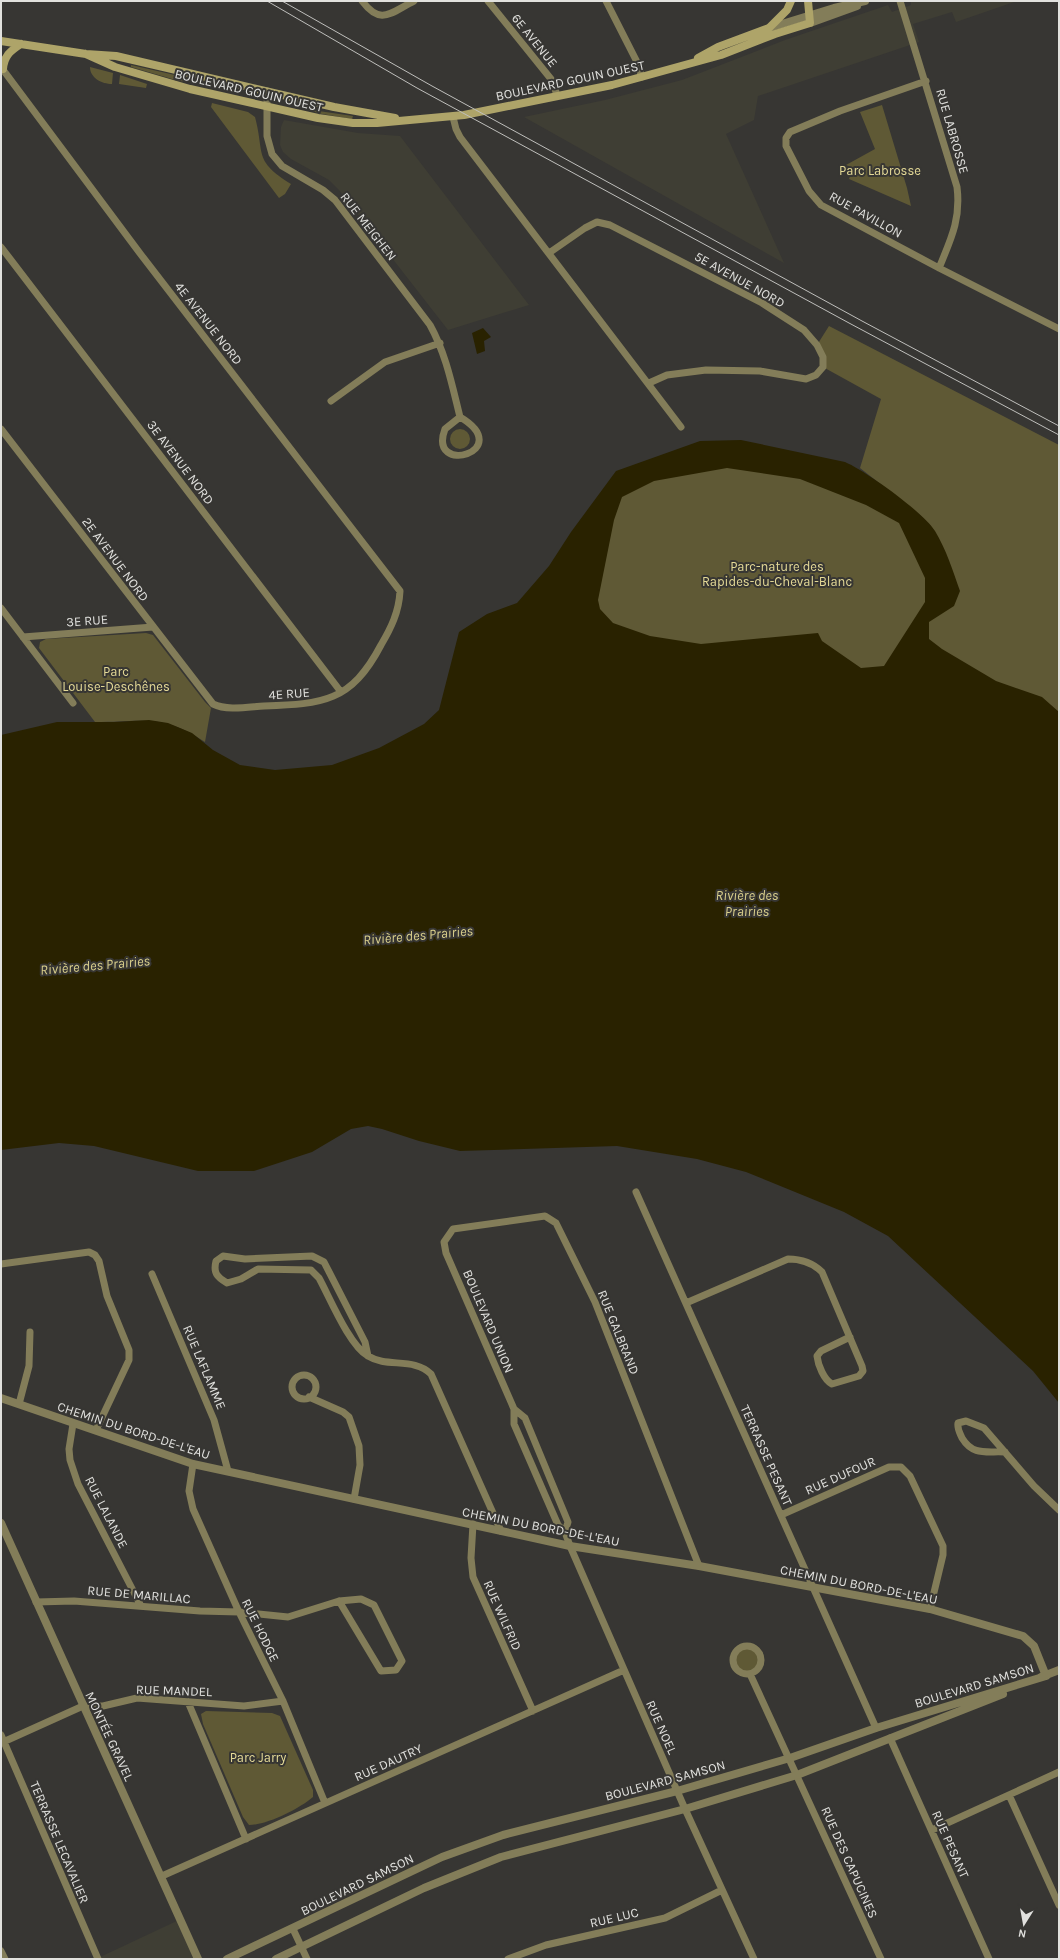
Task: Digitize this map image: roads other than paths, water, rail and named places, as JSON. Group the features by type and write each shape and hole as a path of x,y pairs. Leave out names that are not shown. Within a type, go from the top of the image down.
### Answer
{"main road":[{"path":"769,28 787,10 791,1"},
{"path":"808,1 810,19"},
{"name":"BOULEVARD GOUIN OUEST","path":"86,54 115,67 158,80 318,118 353,123 412,121 454,117 642,77 721,55 810,19"},
{"name":"BOULEVARD GOUIN OUEST","path":"685,65 718,48 769,28"},
{"name":"BOULEVARD GOUIN OUEST","path":"1,41 86,54 116,56 347,110 412,121"},
{"path":"2,68 4,59 8,53 21,44"}],"street":[{"path":"362,1 370,12 376,15 384,16 414,1"},
{"name":"6E AVENUE","path":"488,1 553,83 557,96"},
{"path":"606,1 636,60 642,77"},
{"name":"BOULEVARD GOUIN OUEST","path":"810,19 865,1"},
{"name":"BOULEVARD GOUIN OUEST","path":"769,28 842,13 869,1"},
{"name":"RUE LABROSSE","path":"900,1 926,81 957,187 959,202 955,228 939,268"},
{"name":"4E AVENUE NORD","path":"2,68 142,256 400,592"},
{"name":"RUE PAVILLON","path":"926,81 840,111 790,132 786,138 786,146 809,191 821,205 939,268 1059,329"},
{"name":"RUE MEIGHEN","path":"267,91 266,106 268,144 275,159 287,170 323,190 335,200 430,325 440,343 460,417"},
{"path":"454,117 456,129 460,136 681,427"},
{"name":"5E AVENUE NORD","path":"550,253 585,228 597,222 610,225 762,302 804,330 817,345 823,357 822,367 816,375 806,379 760,371 706,370 667,375 649,383"},
{"name":"3E AVENUE NORD","path":"1,247 341,692"},
{"path":"331,402 385,362 440,343"},
{"path":"460,417 475,428 478,439 474,449 470,453 459,456 448,452 442,441 445,429 460,417"},
{"name":"2E AVENUE NORD","path":"1,428 213,704"},
{"name":"4E RUE","path":"213,704 225,708 310,704 325,700 353,685 370,666 399,608 400,592"},
{"path":"1,608 73,703"},
{"name":"3E RUE","path":"23,637 153,627"},
{"name":"TERRASSE PESANT","path":"636,1192 876,1728"},
{"name":"RUE GALBRAND","path":"444,1242 453,1229 545,1216 556,1223 595,1302 699,1566"},
{"name":"BOULEVARD UNION","path":"444,1242 446,1253 514,1409 514,1424 558,1525 565,1532 570,1546"},
{"path":"1,1264 89,1252 95,1255 99,1262 107,1296 129,1350 129,1360 96,1430"},
{"path":"368,1356 365,1342 324,1262 317,1258 245,1259 223,1256 216,1261 214,1268 217,1276 227,1283 241,1280 258,1270 311,1270 319,1278 356,1347 368,1356 381,1361 417,1365 425,1368 431,1374 501,1531"},
{"path":"311,1270 317,1258"},
{"path":"686,1303 788,1259 801,1259 816,1266 822,1272 850,1337 863,1371 859,1376 832,1384 827,1382 817,1356 821,1351 850,1337"},
{"name":"RUE LAFLAMME","path":"152,1274 214,1420 228,1471"},
{"path":"19,1404 29,1366 30,1332"},
{"path":"310,1397 343,1412 349,1417 359,1446 360,1465 354,1499"},
{"name":"CHEMIN DU BORD-DE-L'EAU","path":"1,1398 193,1464 570,1546 699,1566 930,1609 1023,1636 1034,1646 1046,1676"},
{"name":"BOULEVARD UNION","path":"514,1409 525,1418 528,1425 568,1522 565,1532"},
{"path":"1005,1452 975,1451 968,1448 958,1430 958,1423 966,1421 984,1428 1005,1452 1034,1486 1059,1510"},
{"name":"RUE LALANDE","path":"73,1424 69,1449 70,1460 78,1484 141,1606"},
{"name":"RUE HODGE","path":"193,1464 189,1491 193,1509 239,1612 283,1701 326,1803"},
{"name":"RUE DUFOUR","path":"781,1515 889,1466 901,1467 910,1476 943,1546 943,1555 930,1609"},
{"name":"MONTÉE GRAVEL","path":"1,1523 83,1706 162,1876 198,1959"},
{"name":"RUE WILFRID","path":"473,1524 471,1558 473,1577 533,1711"},
{"name":"RUE NOEL","path":"570,1546 685,1809 754,1959"},
{"name":"RUE DE MARILLAC","path":"36,1602 74,1601 239,1612 288,1617 339,1601 361,1599 374,1605 402,1661 396,1670 381,1671 339,1601"},
{"path":"747,1646 756,1649 761,1657 760,1666 755,1672 750,1674 739,1672 734,1665 734,1656 742,1647 747,1646"},
{"name":"RUE DAUTRY","path":"162,1876 624,1670"},
{"path":"1046,1676 1059,1670"},
{"name":"RUE DES CAPUCINES","path":"750,1674 798,1775 881,1959"},
{"name":"BOULEVARD SAMSON","path":"227,1959 442,1857 503,1835 677,1791 790,1758 876,1728 1046,1676"},
{"name":"BOULEVARD SAMSON","path":"276,1959 302,1948 424,1888 501,1857 685,1809 798,1775 1046,1676"},
{"name":"RUE MANDEL","path":"2,1740 83,1706 103,1706 137,1698 244,1706 283,1701"},
{"path":"188,1702 246,1838"},
{"name":"RUE PESANT","path":"890,1738 989,1959"},
{"name":"TERRASSE LECAVALIER","path":"2,1740 98,1959"},
{"path":"932,1830 972,1810 1059,1772"},
{"path":"1009,1795 1059,1905"},
{"name":"RUE LUC","path":"508,1959 546,1945 665,1918 722,1890"},
{"path":"293,1929 307,1959"},
{"path":"1,1951 5,1959"}],"water":[{"path":"483,328 491,337 484,341 485,351 477,354 472,333"},
{"name":"Rivière des Prairies","path":"741,440 845,462 880,483 907,503 929,523 935,531 946,553 960,591 954,606 929,622 929,639 942,649 996,681 1042,697 1059,712 1059,1403 1033,1371 888,1236 844,1212 746,1172 697,1159 617,1146 460,1151 368,1126 351,1129 312,1152 254,1171 198,1171 94,1146 59,1143 1,1150 1,735 57,722 114,722 149,720 168,723 192,733 213,750 240,765 275,770 332,765 379,748 424,724 439,710 459,632 487,614 517,603 549,566 571,532 616,471 700,441","holes":["727,468 800,479 866,505 899,523 925,578 925,602 884,666 861,668 822,641 818,633 701,644 650,636 613,623 600,609 598,600 614,520 622,497 654,481"]}],"tram line":[{"path":"267,1 417,88 849,323 1059,435"},
{"path":"282,1 432,86 862,321 1059,426"}],"park label":[{"name":"Parc Labrosse","path":"880,170"},
{"name":"Parc-nature des Rapides-du-Cheval-Blanc","path":"777,574"},
{"name":"Parc Louise-Deschênes","path":"116,678"},
{"name":"Parc Jarry","path":"258,1757"}]}
